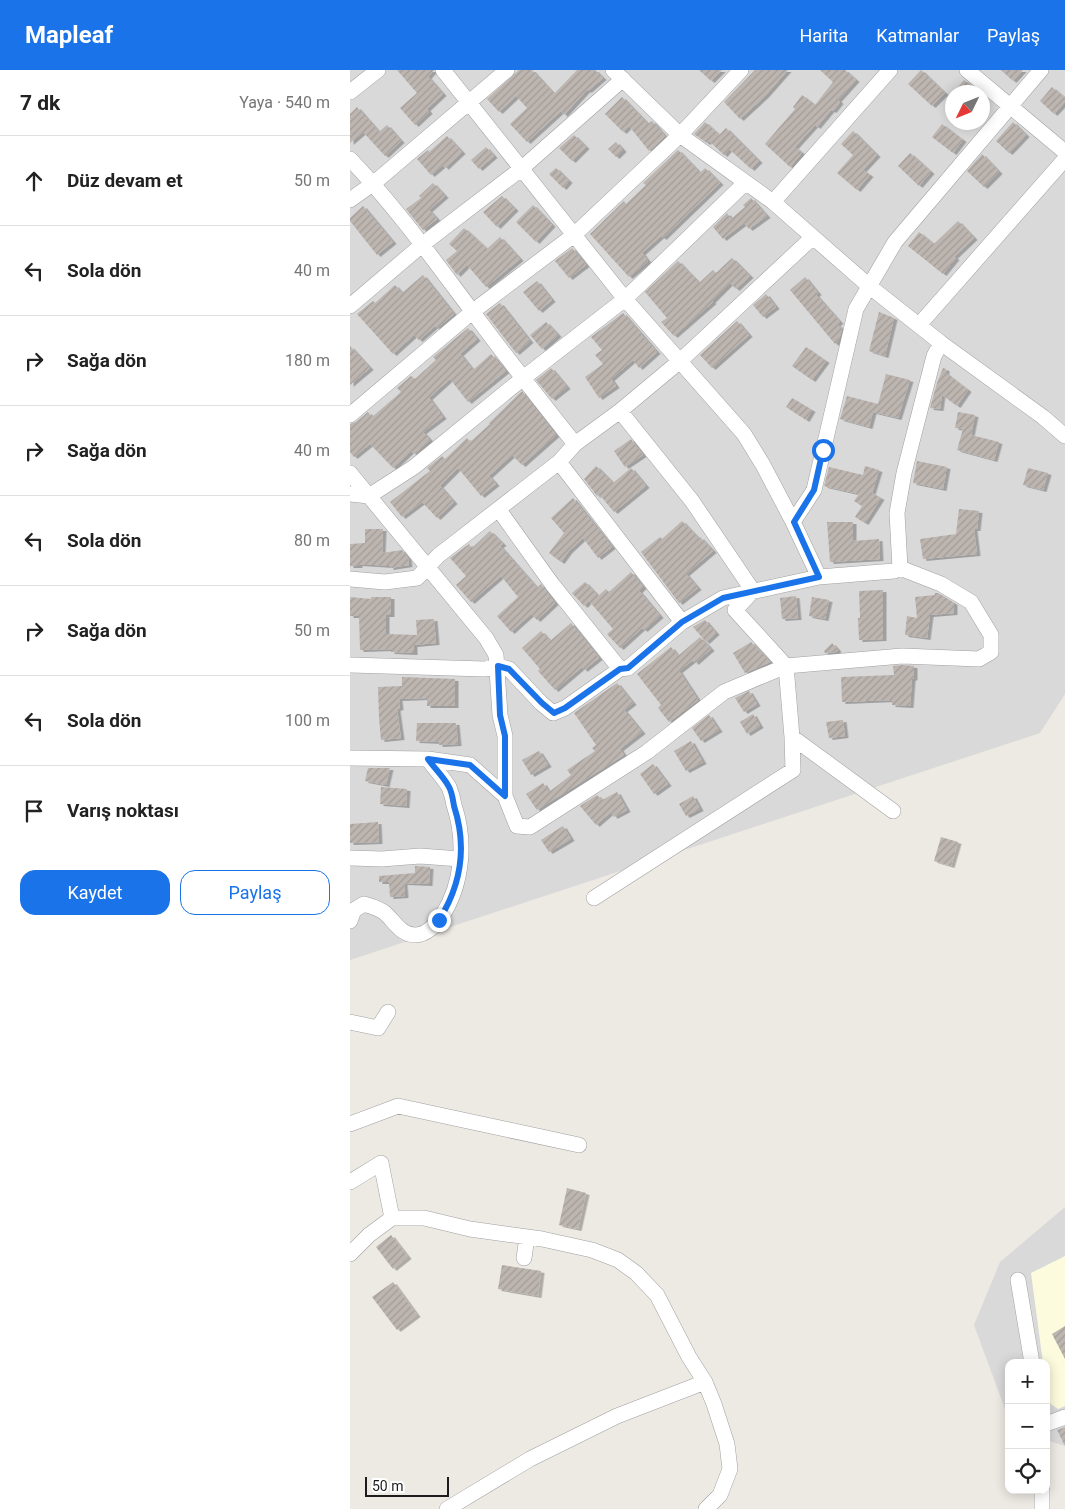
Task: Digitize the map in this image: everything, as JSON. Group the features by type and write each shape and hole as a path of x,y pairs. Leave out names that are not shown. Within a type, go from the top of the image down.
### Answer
{"street":[{"path":"350,92 378,70"},
{"path":"443,70 625,299 744,434 794,522 819,577"},
{"path":"350,200 374,183 507,70"},
{"path":"350,415 472,312 574,235 680,135 741,70"},
{"path":"773,202 890,70"},
{"path":"967,70 1065,152"},
{"path":"794,522 814,490 856,309 895,242 1040,70"},
{"path":"350,306 423,244 521,169 618,74 680,135 773,202 869,286 941,343 1043,417 1065,436"},
{"path":"919,325 1065,158"},
{"path":"350,159 374,183 423,244 522,378 575,444"},
{"path":"350,494 369,496 414,467 522,378 625,299 745,183"},
{"path":"350,579 385,582 417,578 439,555 499,510 558,462 575,444 620,411 680,361 813,237"},
{"path":"900,568 897,513 903,481 934,356 941,343"},
{"path":"620,411 692,501 753,591"},
{"path":"558,462 682,622"},
{"path":"350,473 486,638 496,655 498,666 500,715 505,736 505,796 517,826 530,827 647,752 724,692 786,666 902,656 979,659 991,652 991,634 971,602 941,584 900,568 894,571 819,577 723,598 682,622 628,668 620,669 565,708 554,713 509,669 498,666 485,669 350,665"},
{"path":"499,510 552,584 620,669"},
{"path":"594,898 793,770 786,666 735,610 753,591"},
{"path":"792,736 892,811"},
{"path":"350,758 428,759 470,765 505,796"},
{"path":"350,921 354,910 364,904 384,912 405,934 416,935 426,932 439,920 450,904 457,880 462,848 458,815 449,787 428,759"},
{"path":"350,858 382,859 420,856 460,859"},
{"path":"350,1022 378,1028 388,1012"},
{"path":"350,1124 398,1106 579,1145"},
{"path":"350,1182 381,1163 392,1218"},
{"path":"350,1254 369,1235 392,1218 424,1218 470,1229 528,1237 592,1250 618,1260 636,1273 657,1295 705,1382 727,1444 730,1469 720,1495 706,1509"},
{"path":"524,1258 528,1237"},
{"path":"1018,1280 1031,1359"},
{"path":"447,1509 530,1459 617,1416 705,1382"},
{"path":"1050,1423 1065,1417"},
{"path":"1042,1494 1042,1509"}],"shaded area":[{"path":"350,70 1065,70 1065,694 1040,733 350,960"},
{"path":"1065,1207 1065,1446 1050,1441 1050,1359 1005,1359 1005,1409 974,1325 1000,1262"},
{"path":"1065,1256 1065,1406 1058,1409 1050,1403 1050,1359 1042,1359 1031,1273"}],"building":[{"path":"397,70 434,70 428,77 443,94 427,109 429,112 415,125 400,108 417,93"},
{"path":"519,70 532,70 554,94 577,70 595,70 603,78 587,90 564,115 561,111 527,142 510,124 527,108 516,96 499,112 487,99"},
{"path":"699,70 722,70 711,81"},
{"path":"755,70 788,70 765,96 740,119 724,102"},
{"path":"820,70 845,70 856,80 838,100 840,102 833,111 831,110 817,127 815,125 795,147 802,153 790,167 765,144 795,109 793,107 802,95 815,105 833,82"},
{"path":"921,70 945,93 932,106 908,84"},
{"path":"1001,70 1023,70 1013,81"},
{"path":"964,80 971,85 960,85"},
{"path":"1052,87 1065,98 1065,102 1054,114 1040,101"},
{"path":"622,97 648,124 652,121 665,136 649,151 629,126 623,132 605,114"},
{"path":"357,107 379,132 387,125 401,141 385,156 363,132 350,143 350,114"},
{"path":"705,122 719,135 726,128 759,161 751,169 729,149 724,155 709,141 707,143 694,134"},
{"path":"1013,122 1026,135 1009,153 996,141"},
{"path":"942,124 945,126 945,130 950,130 963,140 953,153 932,137"},
{"path":"853,131 877,155 863,170 870,175 857,190 837,173 853,155 841,144"},
{"path":"574,135 586,147 572,161 559,148"},
{"path":"447,136 462,152 445,168 443,165 431,175 417,159 428,150 429,152"},
{"path":"616,142 623,150 616,157 608,149"},
{"path":"486,147 494,156 479,169 471,160"},
{"path":"678,150 700,173 705,168 720,183 663,238 661,236 642,253 648,261 629,277 590,234 624,201 626,204 646,185 643,183"},
{"path":"910,153 931,172 919,186 898,166"},
{"path":"982,154 999,172 984,187 967,171"},
{"path":"556,168 569,181 563,188 549,174"},
{"path":"433,183 445,196 429,210 437,219 423,230 406,209 421,198 419,196"},
{"path":"502,196 515,209 497,227 483,212"},
{"path":"751,198 767,216 749,229 744,223 723,239 713,227 727,213 731,219 745,207 743,205"},
{"path":"533,205 552,225 536,242 516,222"},
{"path":"363,206 393,242 377,255 350,221 350,218"},
{"path":"958,221 974,238 954,257 956,258 943,274 908,246 919,232 934,244"},
{"path":"464,228 487,249 500,237 520,259 486,287 467,265 457,275 446,260 457,251 449,244"},
{"path":"572,248 586,265 569,278 555,261"},
{"path":"732,258 750,276 736,289 730,283 713,302 674,336 661,322 667,318 645,292 678,261 699,283 713,270 716,273"},
{"path":"423,275 454,314 437,328 435,326 419,340 414,335 393,354 357,314 373,301 375,303 395,285 402,293"},
{"path":"805,277 818,293 816,295 840,322 837,324 842,329 839,339 835,344 790,290"},
{"path":"537,281 552,300 539,311 523,292"},
{"path":"766,294 776,307 763,317 753,305"},
{"path":"500,303 530,341 516,353 486,314"},
{"path":"879,312 894,318 885,356 869,351"},
{"path":"623,313 657,352 639,368 633,360 611,379 616,386 599,398 585,377 603,364 595,355 602,350 591,337"},
{"path":"737,321 749,335 712,368 700,355"},
{"path":"546,322 558,335 542,349 530,335"},
{"path":"468,328 477,339 460,354 473,370 491,354 506,371 468,402 450,379 429,398 443,417 423,432 430,440 414,454 411,451 393,468 370,444 354,457 350,452 350,424 356,422 368,412 372,417 401,392 397,388 411,376 415,379 436,360 433,357"},
{"path":"350,346 370,368 350,385"},
{"path":"806,347 826,361 812,380 792,366"},
{"path":"551,368 567,387 552,399 536,380"},
{"path":"943,368 946,369 946,373 968,390 957,406 942,395 940,409 930,408 937,383"},
{"path":"886,374 910,380 898,418 873,412 869,427 840,419 847,396 878,404"},
{"path":"522,391 556,435 522,465 512,455 489,476 496,484 481,496 458,468 440,486 454,502 437,518 422,502 402,517 390,502 430,471 427,468 442,456 445,459 467,438 470,442"},
{"path":"792,398 812,410 806,420 786,407"},
{"path":"958,412 975,415 971,435 999,442 994,460 957,450 963,429 955,428"},
{"path":"631,439 643,455 625,467 614,451"},
{"path":"917,461 947,467 943,489 913,483"},
{"path":"596,466 613,483 631,468 646,486 614,512 599,494 597,496 584,479"},
{"path":"865,466 879,470 872,493 881,498 865,523 855,517 862,506 854,501 859,494 824,486 829,467 863,475"},
{"path":"1028,468 1048,473 1043,490 1023,485"},
{"path":"573,498 612,547 598,558 583,538 569,551 561,562 549,553 564,533 551,518"},
{"path":"959,509 979,511 977,529 974,529 977,554 923,559 920,539 956,534"},
{"path":"682,521 713,551 686,574 698,588 679,603 641,552 660,537 662,539"},
{"path":"827,522 853,522 853,541 879,539 880,559 830,562"},
{"path":"365,529 383,529 382,553 402,550 408,558 409,565 390,568 390,566 359,564 359,566 350,566 350,544 365,543"},
{"path":"490,531 503,544 500,546 537,588 541,584 555,603 537,620 531,614 511,632 497,616 518,597 501,576 471,602 456,585 466,576 450,558 469,544 472,548"},
{"path":"631,572 643,587 639,591 660,616 644,630 642,628 620,648 607,634 613,629 589,601 584,606 572,593 585,582 598,596 606,589 609,592"},
{"path":"883,590 883,639 859,640 859,591"},
{"path":"935,593 954,603 954,613 930,615 927,638 905,635 907,616 917,618 915,597 935,595"},
{"path":"796,596 798,618 782,619 780,598"},
{"path":"350,597 371,599 371,597 391,597 391,615 386,615 386,634 417,635 416,620 434,619 436,643 414,645 414,653 391,652 391,649 360,650 359,616 350,616"},
{"path":"812,597 829,600 825,619 809,616"},
{"path":"705,620 716,633 706,642 693,627"},
{"path":"571,623 599,658 584,670 582,667 555,690 538,671 540,669 522,648 541,631 550,641"},
{"path":"700,637 711,649 695,663 693,660 679,671 698,700 669,722 658,708 661,705 637,674 671,647 678,656"},
{"path":"751,642 770,662 745,673 733,653"},
{"path":"832,643 838,650 825,653 824,651"},
{"path":"893,666 914,666 910,706 892,705 892,700 842,702 841,677 894,675"},
{"path":"402,677 455,679 455,706 427,706 427,698 399,699 400,708 397,709 401,738 381,740 378,687 402,686"},
{"path":"617,683 633,703 624,710 642,732 620,749 624,755 537,810 526,794 543,783 549,792 571,775 567,770 595,751 592,748 596,745 574,713"},
{"path":"749,691 757,704 744,712 735,698"},
{"path":"753,714 760,726 747,734 740,722"},
{"path":"709,715 719,730 701,741 692,728"},
{"path":"843,720 845,736 829,738 826,722"},
{"path":"417,723 456,723 458,744 439,745 439,742 416,741"},
{"path":"691,741 703,762 686,771 674,751"},
{"path":"539,751 548,765 531,775 522,760"},
{"path":"653,764 668,784 654,794 640,774"},
{"path":"368,768 390,768 386,785 365,781"},
{"path":"381,787 407,789 406,806 380,804"},
{"path":"617,792 627,810 614,817 611,812 596,825 580,806 597,795 602,800"},
{"path":"693,796 700,809 686,816 679,804"},
{"path":"378,822 379,842 350,843 350,824"},
{"path":"563,826 571,839 549,852 541,840"},
{"path":"941,837 958,842 951,866 934,861"},
{"path":"415,866 430,867 429,884 404,883 405,896 390,897 389,882 379,882 379,876 415,873"},
{"path":"567,1188 586,1193 578,1229 559,1225"},
{"path":"391,1235 408,1257 393,1269 376,1247"},
{"path":"502,1265 541,1271 538,1296 498,1289"},
{"path":"393,1282 417,1315 397,1330 372,1297"},
{"path":"1065,1326 1065,1359 1052,1334"},
{"path":"1065,1427 1065,1446 1057,1430"}],"route":[{"path":"439,920 450,904 457,880 462,848 458,815 449,787 428,759 470,765 505,796 505,736 500,715 498,666 509,669 554,713 565,708 620,669 628,668 682,622 723,598 819,577 794,522 814,490 823,450"}]}
